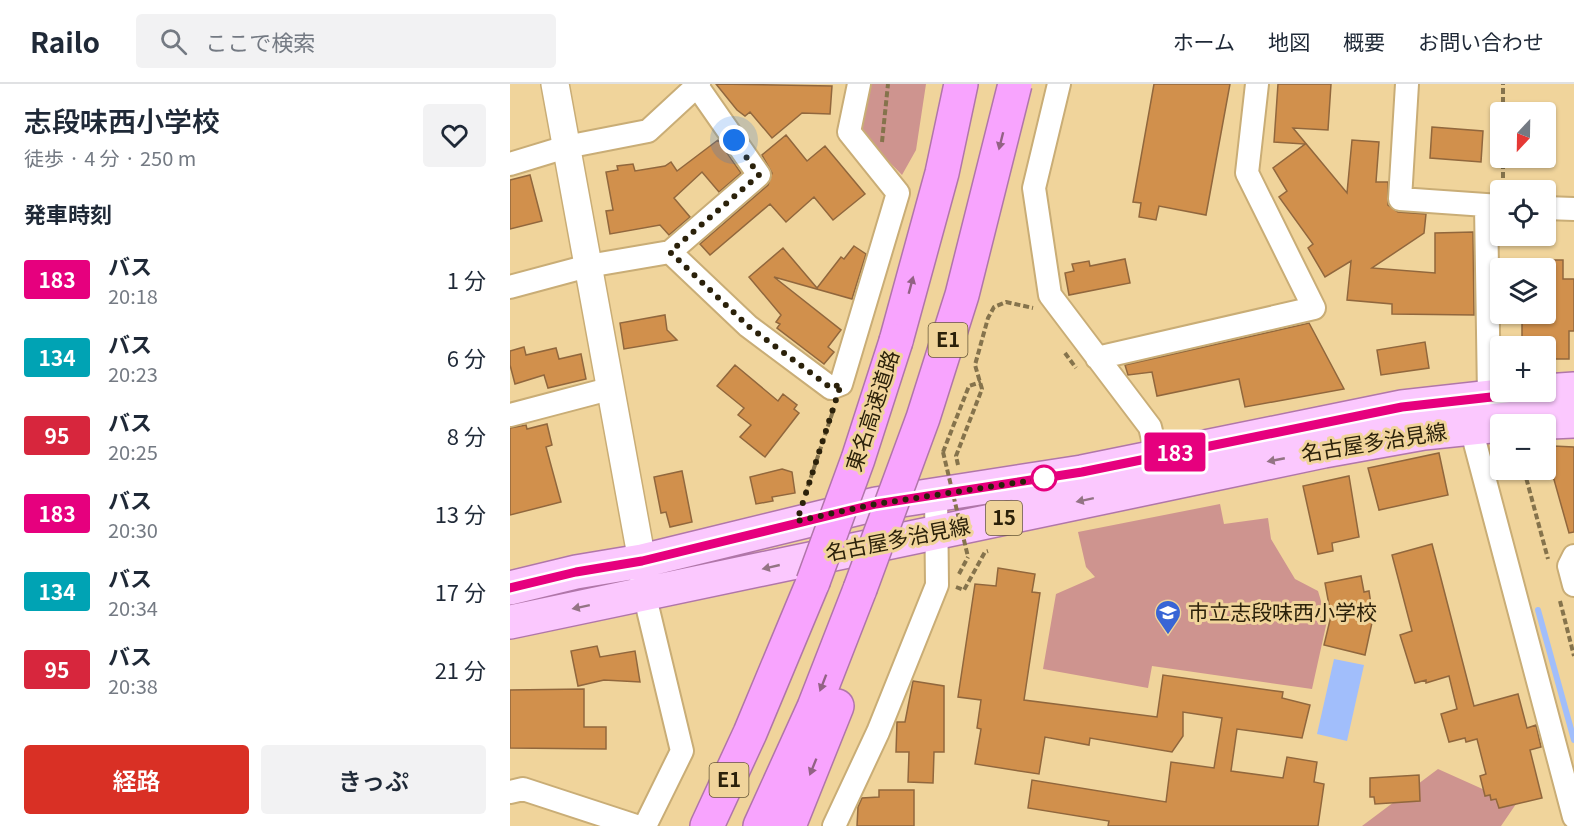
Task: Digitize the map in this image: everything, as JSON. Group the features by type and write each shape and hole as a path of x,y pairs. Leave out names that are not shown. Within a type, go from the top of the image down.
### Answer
{"highway":[{"name":"東名高速道路","path":"707,826 750,733 813,582 858,459 896,341 942,173 962,84"},
{"name":"E1","path":"760,826 868,591 906,489 923,418 962,295 1015,84"},
{"path":"789,826 851,670 868,591"},
{"path":"694,826 750,733"}],"main road":[{"path":"1556,390 1574,389"},
{"name":"名古屋多治見線","path":"510,622 1487,416 1516,402"},
{"name":"名古屋多治見線","path":"510,588 576,572 642,561 797,521 949,492 1082,472 1402,407 1487,416"},
{"path":"1556,422 1574,421"}],"street":[{"path":"555,84 642,561 644,593 682,751 645,826"},
{"path":"670,252 748,326 831,388 841,384 898,193 849,132 859,84"},
{"path":"1059,84 1034,188 1050,295 1149,427 1157,456"},
{"path":"1097,358 1314,308 1247,173 1257,84"},
{"path":"1407,84 1400,198 1490,206"},
{"path":"510,164 566,147 648,131 698,85 759,175 670,252 588,266 510,287"},
{"path":"1556,208 1574,209"},
{"path":"1492,246 1487,416 1574,817"},
{"path":"510,415 609,389"},
{"path":"834,826 878,732 937,585 936,532 949,492"},
{"path":"1574,556 1569,566 1574,585"},
{"path":"510,792 524,789 636,826"}],"path":[{"path":"871,157 884,139 888,84"},
{"path":"1503,84 1503,102"},
{"path":"949,492 956,456 982,389 975,365 988,318 994,307 1006,302 1034,309"},
{"path":"981,382 969,386 943,452 969,558 952,585 964,590 985,552 993,550"},
{"path":"797,521 841,384"}],"shaded area":[{"path":"867,84 926,84 916,150 902,175 866,138 860,123"},
{"path":"1220,504 1224,524 1268,518 1271,539 1295,579 1318,591 1327,621 1312,689 1152,666 1148,688 1043,669 1056,594 1095,577 1086,567 1078,532"},
{"path":"1438,769 1516,804 1501,826 1362,826"}],"water":[{"path":"1334,659 1364,665 1347,741 1317,734"}],"building":[{"path":"716,84 832,86 830,114 802,113 772,138 750,112 745,116 737,110"},
{"path":"1154,84 1230,84 1206,215 1159,206 1156,220 1139,217 1141,203 1133,202"},
{"path":"1278,84 1331,84 1328,130 1293,128 1347,193 1352,140 1379,142 1376,182 1388,182 1388,205 1398,212 1426,214 1424,233 1372,268 1435,273 1435,233 1473,232 1474,315 1392,314 1392,304 1347,300 1351,261 1325,277 1308,248 1313,244 1279,197 1287,191 1273,168 1305,144 1274,142"},
{"path":"1432,127 1483,131 1481,162 1430,158"},
{"path":"786,135 807,161 825,146 865,194 833,220 814,197 786,222 770,204 710,255 700,244 768,185 772,173 762,155"},
{"path":"718,140 741,173 719,192 702,172 674,198 690,217 669,235 660,225 610,234 606,211 613,210 606,172 618,170 617,166 633,164 635,171 665,166 671,162 677,171"},
{"path":"530,175 542,221 510,229 510,180"},
{"path":"854,246 866,254 852,299 774,277 841,330 828,347 834,352 824,364 777,328 780,324 776,322 781,315 749,277 783,248 817,288 841,257 844,259"},
{"path":"1125,259 1130,283 1069,295 1065,273 1074,271 1072,264 1089,261 1090,266"},
{"path":"1556,260 1563,260 1563,279 1574,279 1574,331 1569,331 1569,359 1556,359 1556,336 1522,336 1522,324 1556,324"},
{"path":"665,315 667,330 677,340 624,349 620,323"},
{"path":"1309,323 1344,389 1245,407 1239,379 1157,396 1152,372 1128,375 1125,365"},
{"path":"1425,342 1429,368 1381,375 1377,350"},
{"path":"524,347 526,355 556,348 559,359 581,354 586,379 548,388 544,375 515,384 510,365 510,351"},
{"path":"735,365 778,401 783,394 797,405 794,409 799,413 765,457 740,437 751,425 738,415 744,408 717,386"},
{"path":"547,424 552,445 546,447 561,502 510,515 510,428 526,425 527,429"},
{"path":"1556,446 1574,447 1574,532 1569,533 1554,480 1556,480"},
{"path":"1439,453 1448,495 1379,510 1368,468"},
{"path":"782,469 792,472 795,493 772,497 773,501 756,504 750,477"},
{"path":"682,471 692,522 670,527 666,512 661,513 654,477"},
{"path":"1349,476 1359,537 1332,543 1333,551 1318,554 1303,486"},
{"path":"1432,544 1474,706 1518,694 1527,728 1536,725 1541,747 1530,750 1542,798 1499,808 1496,799 1491,800 1490,795 1485,796 1480,776 1486,774 1477,739 1466,742 1465,738 1449,742 1441,714 1457,709 1449,676 1426,683 1426,680 1415,683 1400,635 1412,631 1392,555"},
{"path":"998,568 1035,574 1032,592 1040,593 1024,700 1157,717 1163,675 1283,692 1282,698 1310,705 1302,738 1237,729 1231,771 1283,778 1287,757 1317,762 1314,782 1324,784 1318,826 1108,826 1109,821 1028,808 1032,780 1166,802 1171,762 1214,768 1222,718 1183,712 1183,736 1172,752 1090,738 1089,745 1045,737 1039,774 975,764 981,729 977,728 981,700 958,697 975,584 996,586"},
{"path":"1361,576 1364,592 1369,591 1373,618 1365,655 1324,645 1331,616 1325,583"},
{"path":"597,646 600,657 635,651 640,682 604,680 578,686 571,651"},
{"path":"913,681 944,686 944,752 934,752 933,783 908,782 909,752 896,752 897,722 905,722"},
{"path":"584,689 584,727 606,727 606,749 510,748 510,690"},
{"path":"1419,775 1420,801 1375,804 1374,797 1370,797 1370,778"},
{"path":"879,790 914,790 914,826 857,826 858,807 862,798 879,797"}],"waterway":[{"path":"1538,610 1574,740"}],"bus line":[{"name":"183","path":"510,588 576,572 642,561 797,521 876,504 1082,472 1121,462 1402,407 1490,396"}],"place":[{"name":"市立志段味西小学校","path":"1168,636"}],"route":[{"path":"734,140 759,175 670,252 748,326 831,388 841,384 797,521 876,504 1047,478 1044,478"}]}
